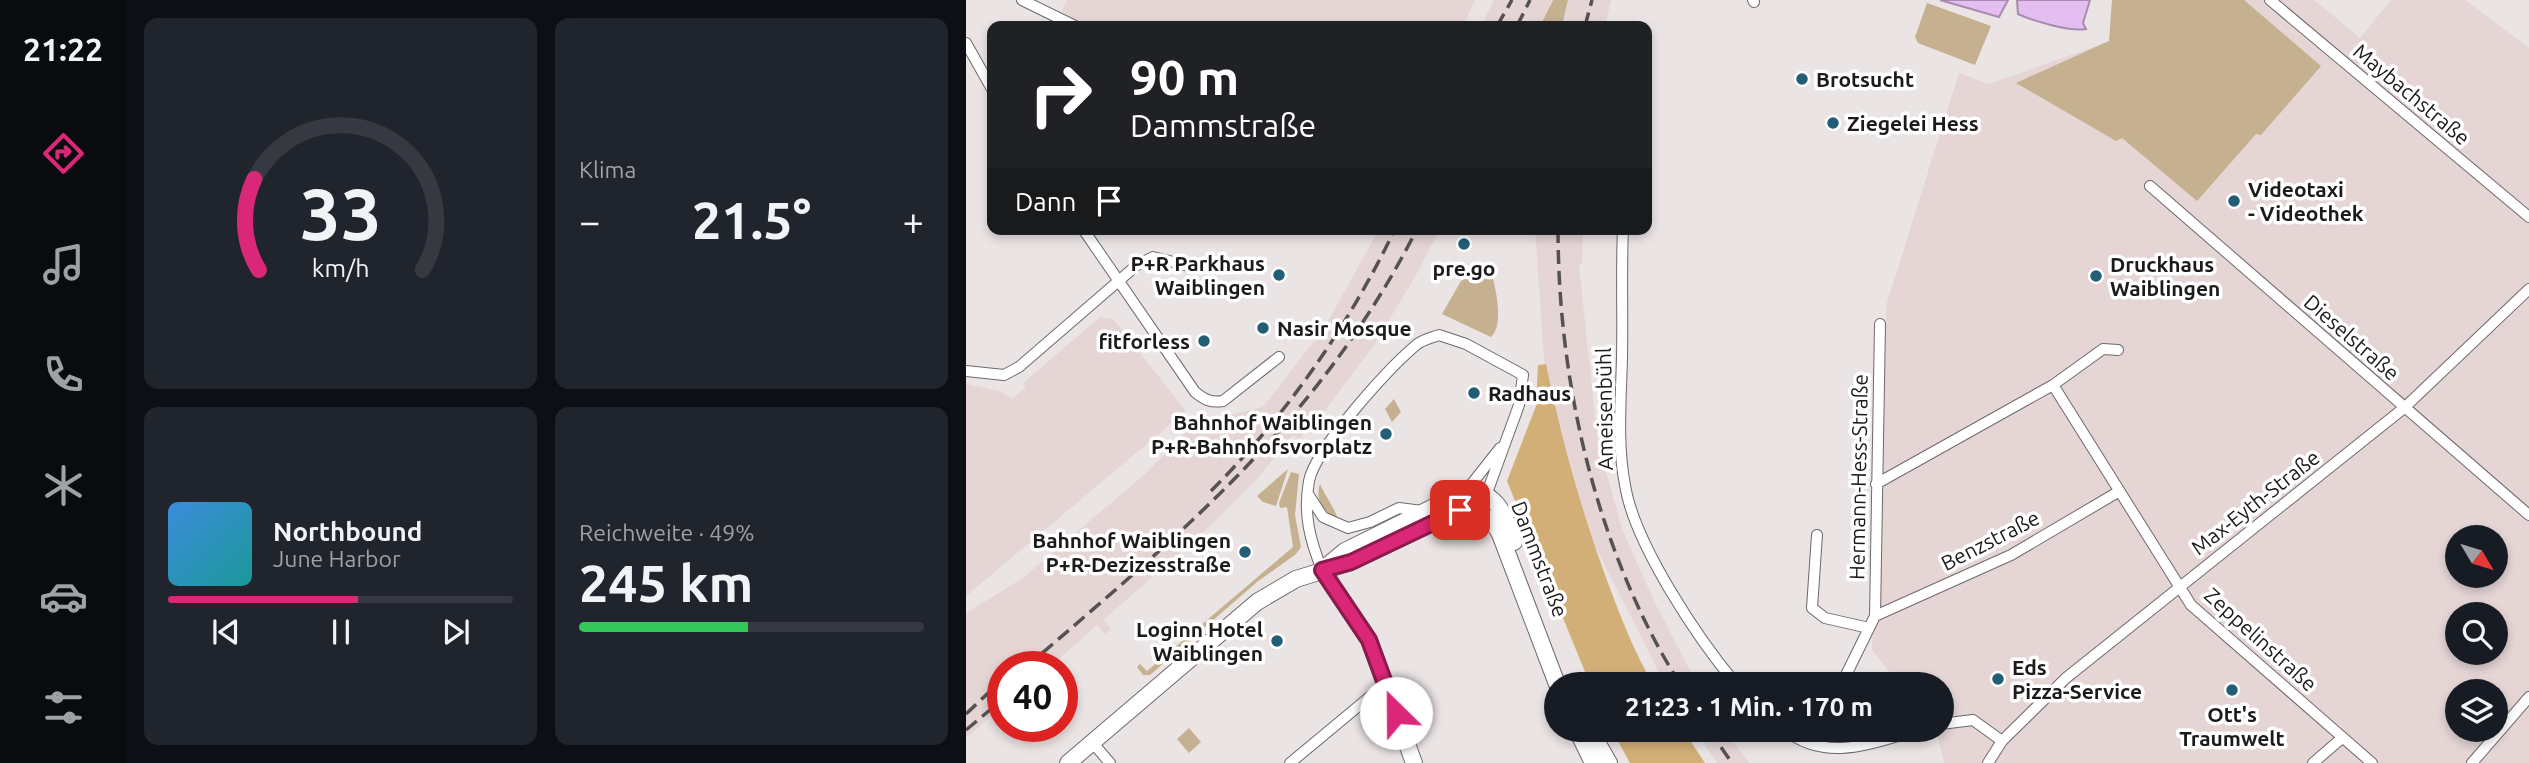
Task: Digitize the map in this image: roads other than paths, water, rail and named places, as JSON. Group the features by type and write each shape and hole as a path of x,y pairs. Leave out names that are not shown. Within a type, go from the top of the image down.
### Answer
{"street":[{"path":"1022,0 1066,21"},
{"name":"Maybachstraße","path":"2270,0 2529,217"},
{"path":"966,43 987,80"},
{"name":"Dieselstraße","path":"2150,186 2529,515"},
{"path":"1087,235 1195,392 1213,403 1233,395 1279,357"},
{"name":"Ameisenbühl","path":"1623,235 1621,416 1625,487 1637,523 1658,566 1702,638 1727,672"},
{"path":"966,371 1004,375 1019,367 1119,284 1137,265 1153,257 1193,267"},
{"name":"Max-Eyth-Straße","path":"1988,763 2001,741 2066,678 2404,408 2529,289"},
{"name":"Hermann-Hess-Straße","path":"1847,672 1875,616 1880,324"},
{"path":"1414,763 1369,640 1322,570 1312,545 1305,515 1311,473 1333,438 1416,345 1439,335 1466,344 1523,375 1519,405 1480,512"},
{"path":"1876,484 2053,385 2103,349 2118,350"},
{"name":"Zeppelinstraße","path":"2053,385 2191,605 2372,763"},
{"path":"1068,763 1257,602 1296,579 1322,570 1345,551 1466,491 1507,440"},
{"name":"Dammstraße","path":"1466,491 1488,495 1497,504 1509,528 1562,672"},
{"name":"Benzstraße","path":"1875,616 2011,555 2118,492"},
{"path":"1308,494 1323,517 1348,528 1370,522 1399,508 1423,512"},
{"name":"Dammstraße","path":"1322,570 1351,562 1460,510 1480,512 1493,522 1500,534 1552,672"},
{"name":"Hermann-Hess-Straße","path":"1817,535 1812,608 1825,618 1869,628"},
{"path":"1290,763 1384,685"},
{"path":"2472,763 2529,697"},
{"path":"1954,722 1973,720 2001,741"},
{"path":"2313,763 2342,738"},
{"path":"1091,741 1110,763"},
{"path":"1583,742 1593,763"},
{"path":"1597,742 1609,763"},
{"path":"1812,742 1828,750 1850,749 1875,742"}],"railway":[{"path":"1500,21 1512,0"},
{"path":"1520,21 1530,0"},
{"path":"1586,21 1592,0"},
{"path":"1211,491 1265,432 1314,368 1357,300 1392,235"},
{"path":"1044,651 1194,519 1292,416 1337,359 1379,297 1414,235"},
{"path":"1558,235 1565,347 1588,465 1605,523 1626,579 1651,633 1673,672"},
{"path":"966,714 987,694"},
{"path":"966,730 987,712"},
{"path":"1717,742 1732,763"}],"place":[{"name":"Brotsucht","path":"1802,79"},
{"name":"Ziegelei Hess","path":"1833,123"},
{"name":"Videotaxi - Videothek","path":"2234,201"},
{"name":"pre.go","path":"1464,244"},
{"name":"P+R Parkhaus Waiblingen","path":"1279,275"},
{"name":"Druckhaus Waiblingen","path":"2096,276"},
{"name":"Nasir Mosque","path":"1263,328"},
{"name":"fitforless","path":"1204,341"},
{"name":"Radhaus","path":"1474,393"},
{"name":"Bahnhof Waiblingen P+R-Bahnhofsvorplatz","path":"1386,434"},
{"name":"Bahnhof Waiblingen P+R-Dezizesstraße","path":"1245,552"},
{"name":"Loginn Hotel Waiblingen","path":"1277,641"},
{"name":"Eds Pizza-Service","path":"1998,679"},
{"name":"Ott's Traumwelt","path":"2232,690"}]}
